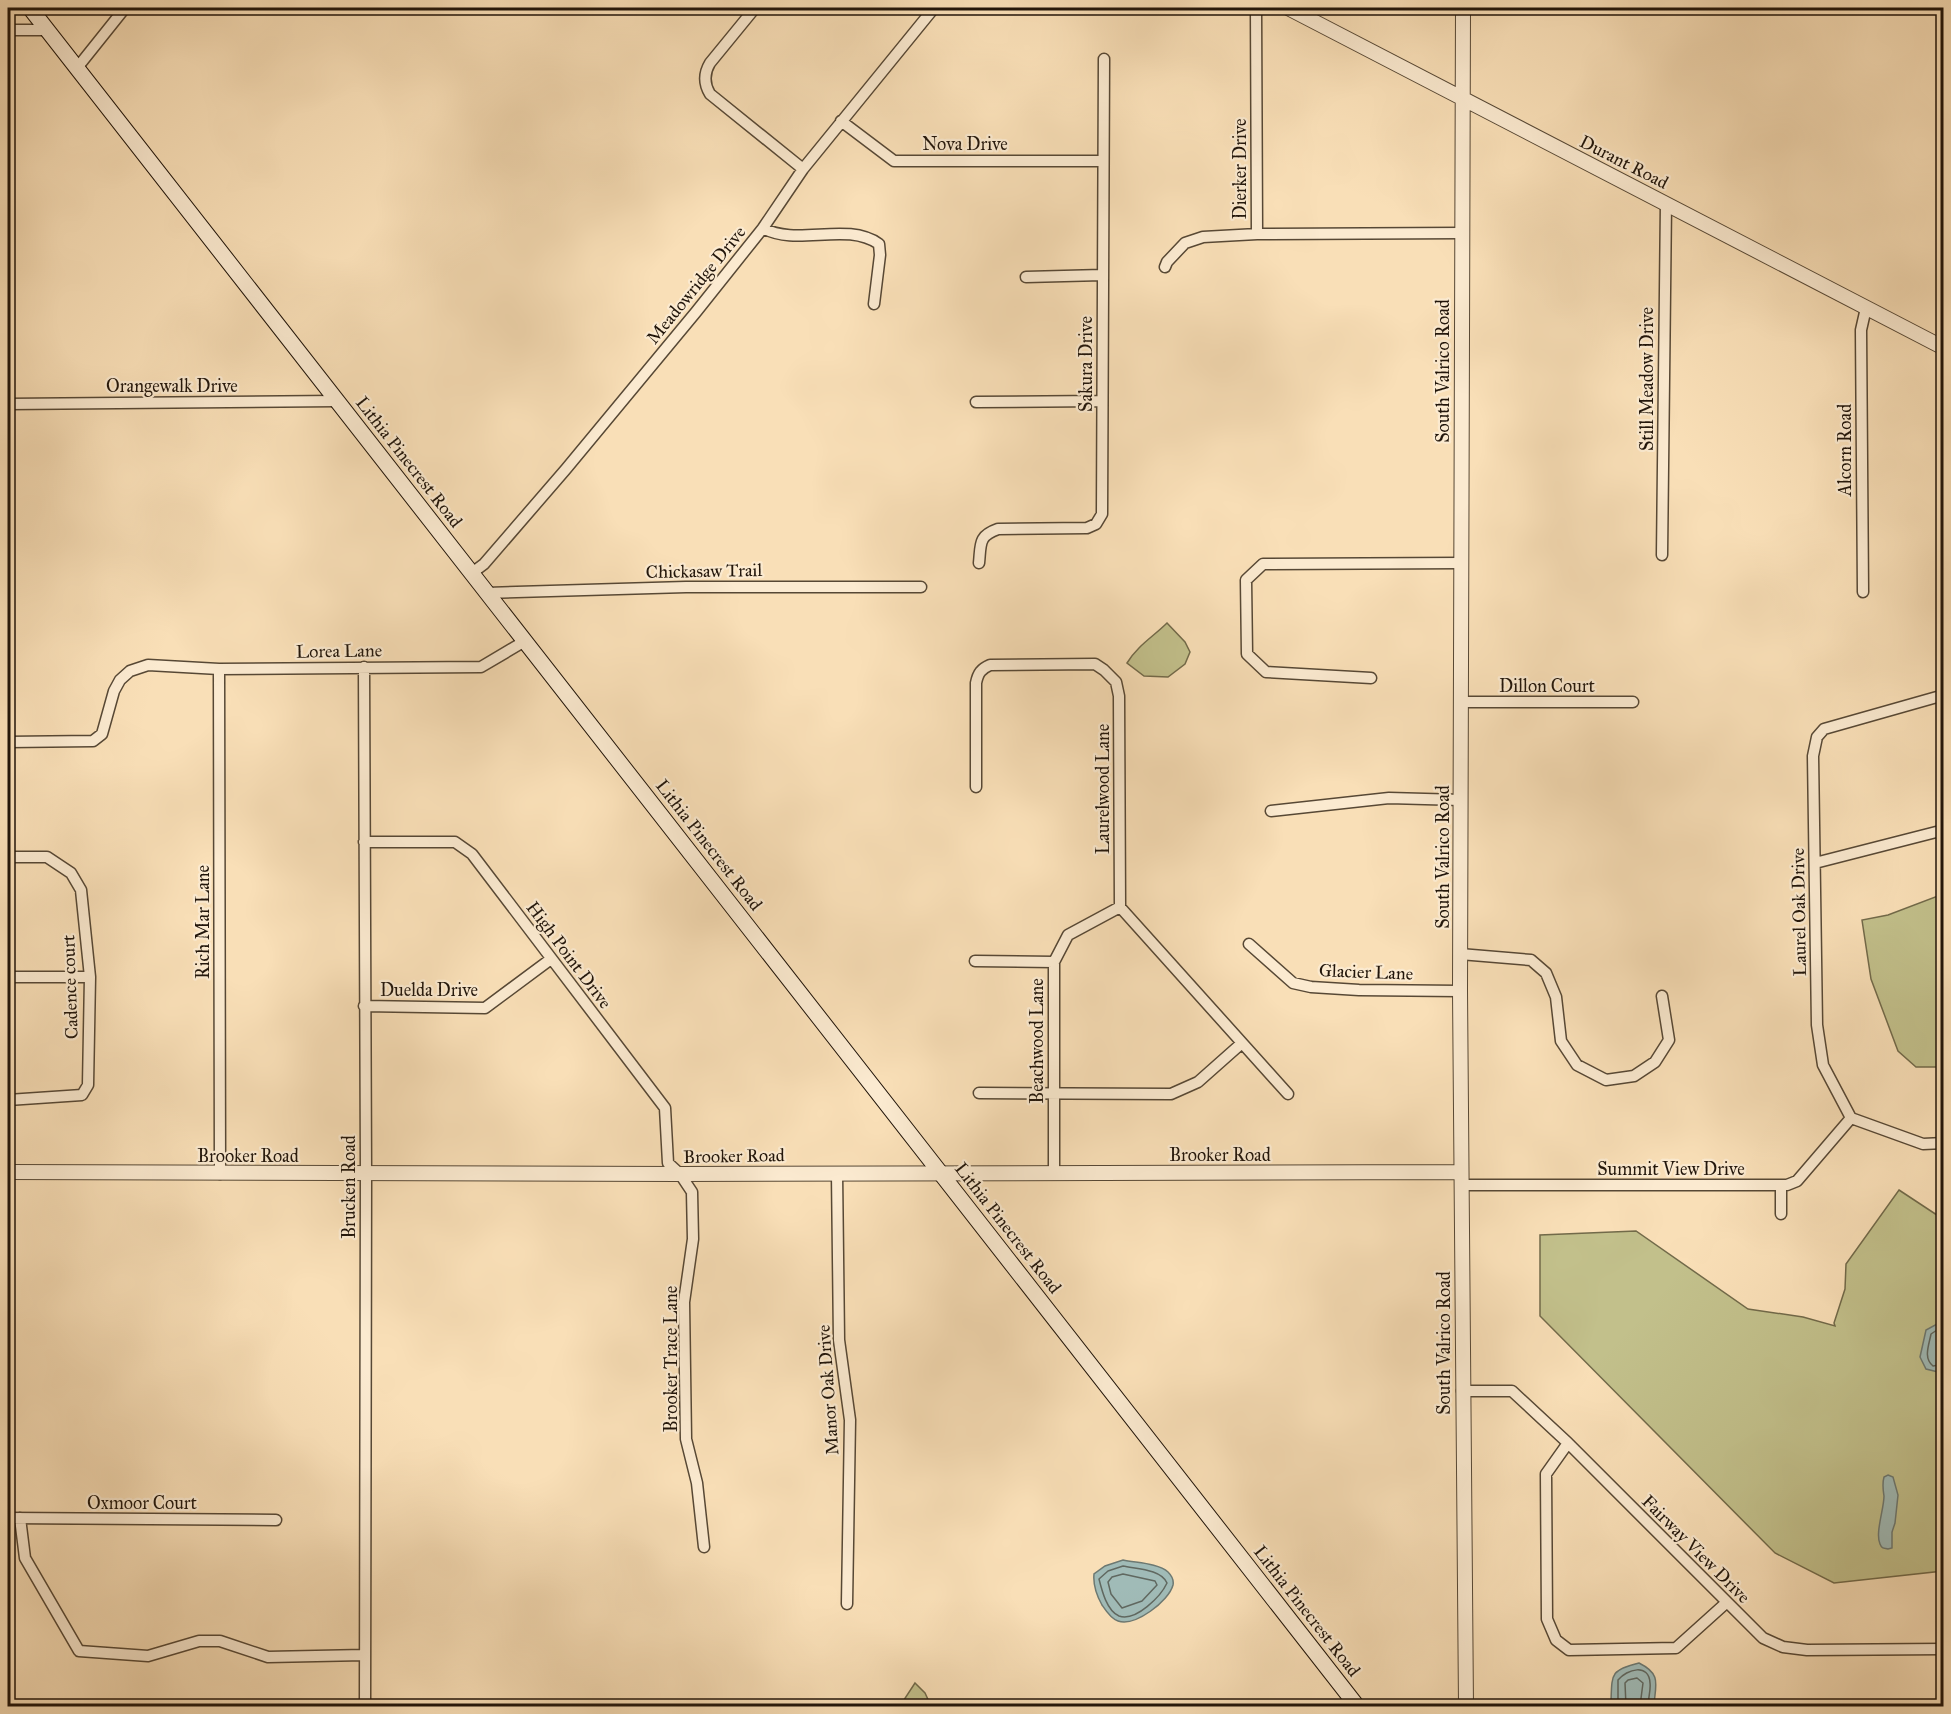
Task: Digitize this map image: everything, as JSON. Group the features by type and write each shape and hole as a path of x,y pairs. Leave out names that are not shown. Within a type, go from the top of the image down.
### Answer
{"main road":[{"name":"Lithia Pinecrest Road","path":"30,8 1357,1707"}],"street":[{"path":"77,68 125,8"},
{"path":"755,8 707,68 706,85 710,94 803,169"},
{"name":"Meadowridge Drive","path":"472,573 484,564 566,470 763,228 803,169 934,8"},
{"name":"Dierker Drive","path":"1256,8 1257,234 1462,233"},
{"name":"Durant Road","path":"1288,8 1944,348"},
{"name":"South Valrico Road","path":"1463,8 1460,991 1466,1707"},
{"path":"8,30 47,30"},
{"name":"Sakura Drive","path":"979,563 981,541 986,533 998,529 1087,528 1096,524 1102,514 1104,59"},
{"name":"Nova Drive","path":"841,121 894,161 1102,161"},
{"name":"Still Meadow Drive","path":"1662,555 1665,204"},
{"path":"763,228 776,234 851,235 870,238 879,244 880,255 874,303"},
{"path":"1165,267 1185,243 1203,237 1257,234"},
{"path":"1026,277 1102,275"},
{"name":"Alcorn Road","path":"1863,592 1861,330 1866,308"},
{"name":"Orangewalk Drive","path":"8,404 337,401"},
{"path":"976,402 1102,401"},
{"path":"1371,678 1266,672 1246,654 1246,580 1263,564 1461,563"},
{"name":"Chickasaw Trail","path":"487,593 686,587 921,587"},
{"name":"Lorea Lane","path":"8,742 93,741 102,734 114,691 120,680 130,671 148,665 219,669 481,667 525,641"},
{"name":"Laurelwood Lane","path":"976,787 976,683 983,668 990,665 1095,664 1104,670 1116,682 1119,696 1120,907"},
{"name":"Brucken Road","path":"364,667 365,1707"},
{"name":"Rich Mar Lane","path":"219,669 220,1174"},
{"name":"Laurel Oak Drive","path":"1851,1118 1823,1065 1817,1025 1813,756 1820,732 1834,725 1944,695"},
{"name":"Dillon Court","path":"1461,702 1633,702"},
{"path":"1271,811 1389,798 1461,800"},
{"path":"1815,863 1944,830"},
{"name":"High Point Drive","path":"364,842 455,842 472,854 665,1108 668,1163 680,1174"},
{"name":"Cadence court","path":"8,857 47,857 71,873 81,890 90,977 88,1085 82,1095 8,1100"},
{"path":"1120,907 1288,1094"},
{"name":"Beachwood Lane","path":"1054,1173 1054,962 1068,934 1120,907"},
{"name":"Glacier Lane","path":"1250,944 1293,982 1311,987 1460,991"},
{"path":"1460,954 1531,960 1546,973 1556,997 1561,1041 1577,1065 1606,1080 1634,1076 1655,1062 1665,1048 1669,1040 1662,996"},
{"name":"Duelda Drive","path":"364,1006 484,1008 551,959"},
{"path":"975,961 1054,962"},
{"path":"8,977 90,977"},
{"path":"979,1093 1171,1094 1198,1082 1242,1042"},
{"path":"1781,1214 1781,1185 1797,1180 1851,1118 1923,1144 1944,1143"},
{"name":"Brooker Road","path":"8,1172 1054,1173 1461,1179"},
{"name":"Manor Oak Drive","path":"837,1173 839,1340 850,1420 847,1604"},
{"name":"Brooker Trace Lane","path":"680,1174 692,1192 693,1239 684,1302 686,1439 697,1483 704,1547"},
{"name":"Summit View Drive","path":"1461,1179 1781,1185"},
{"name":"Fairway View Drive","path":"1462,1391 1512,1391 1568,1443 1763,1638 1783,1647 1807,1650 1944,1649"},
{"path":"1568,1443 1546,1474 1547,1619 1556,1640 1569,1650 1676,1648 1726,1603"},
{"name":"Oxmoor Court","path":"8,1518 276,1520"},
{"path":"20,1518 25,1558 79,1651 148,1656 199,1641 220,1641 268,1657 364,1655"}],"shaded area":[{"path":"1167,623 1185,642 1190,652 1185,664 1168,677 1144,676 1127,663 1141,646"},
{"path":"1943,894 1943,1067 1916,1067 1898,1051 1871,979 1862,920 1888,915"},
{"path":"1899,1190 1943,1219 1943,1571 1834,1583 1775,1553 1540,1316 1540,1235 1636,1231 1748,1309 1803,1317 1835,1326 1845,1289 1846,1264"},
{"path":"915,1683 925,1693 931,1706 895,1706 902,1703"}],"water":[{"path":"1937,1324 1944,1326 1943,1368 1938,1372 1926,1369 1920,1357 1926,1330"},
{"path":"1888,1475 1893,1477 1898,1495 1892,1548 1888,1549 1881,1546 1879,1534 1884,1501 1883,1480"},
{"path":"1123,1560 1164,1569 1173,1579 1170,1591 1158,1605 1142,1616 1125,1622 1115,1620 1105,1610 1097,1594 1094,1578 1094,1574 1105,1566"},
{"path":"1639,1663 1651,1671 1656,1680 1654,1704 1651,1706 1614,1706 1611,1702 1614,1675 1623,1668"}]}
